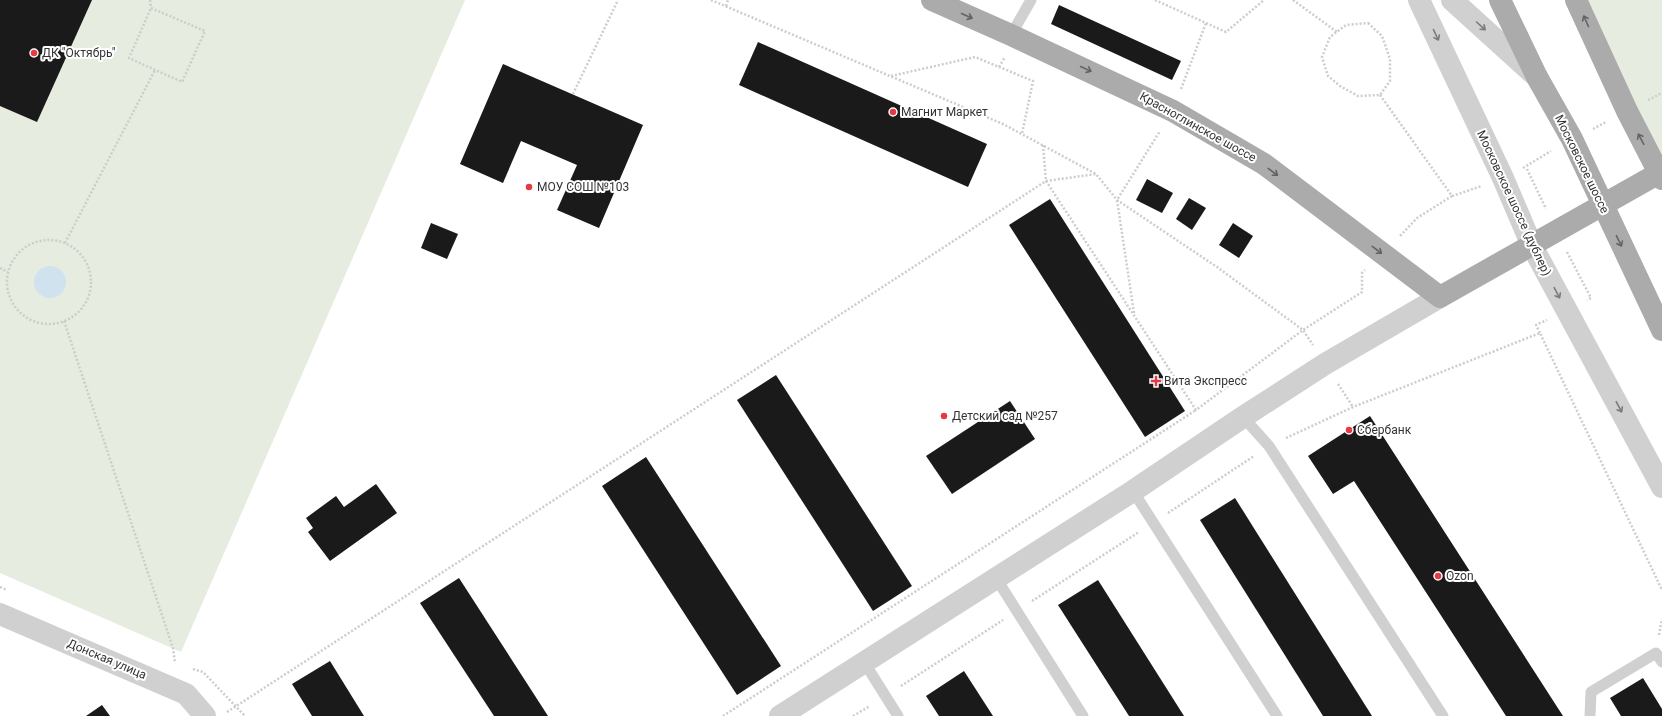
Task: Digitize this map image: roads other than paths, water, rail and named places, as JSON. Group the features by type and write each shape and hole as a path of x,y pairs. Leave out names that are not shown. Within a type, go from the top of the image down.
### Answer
{"main road":[{"name":"Красноглинское шоссе","path":"932,0 1012,35 1173,111 1264,164 1440,297"},
{"name":"Московское шоссе","path":"1500,0 1537,77 1572,139 1662,330"},
{"path":"1440,297 1661,175 1627,111 1576,0"}],"street":[{"name":"Московское шоссе (дублер)","path":"1419,0 1503,178 1532,246 1662,487"},
{"path":"1452,0 1537,77"},
{"path":"780,716 1133,491 1243,416 1325,364 1440,297"},
{"name":"Донская улица","path":"0,614 178,690 186,694 205,716"}],"lane":[{"path":"1012,35 1031,0"},
{"path":"1243,416 1269,446 1443,716"},
{"path":"1133,491 1277,716"},
{"path":"996,578 1084,716"},
{"path":"1590,716 1591,692 1656,653 1662,662"},
{"path":"864,662 898,716"}],"water":[{"path":"47,266 53,266 62,270 66,282 62,294 53,298 47,298 38,294 34,285 34,279 38,270"}],"place":[{"name":"ДК \"Октябрь\"","path":"34,53"},
{"name":"Магнит Маркет","path":"893,112"},
{"name":"МОУ СОШ №103","path":"529,187"},
{"name":"Вита Экспресс","path":"1156,381"},
{"name":"Детский сад №257","path":"944,416"},
{"name":"Сбербанк","path":"1349,430"},
{"name":"Ozon","path":"1438,576"}]}
